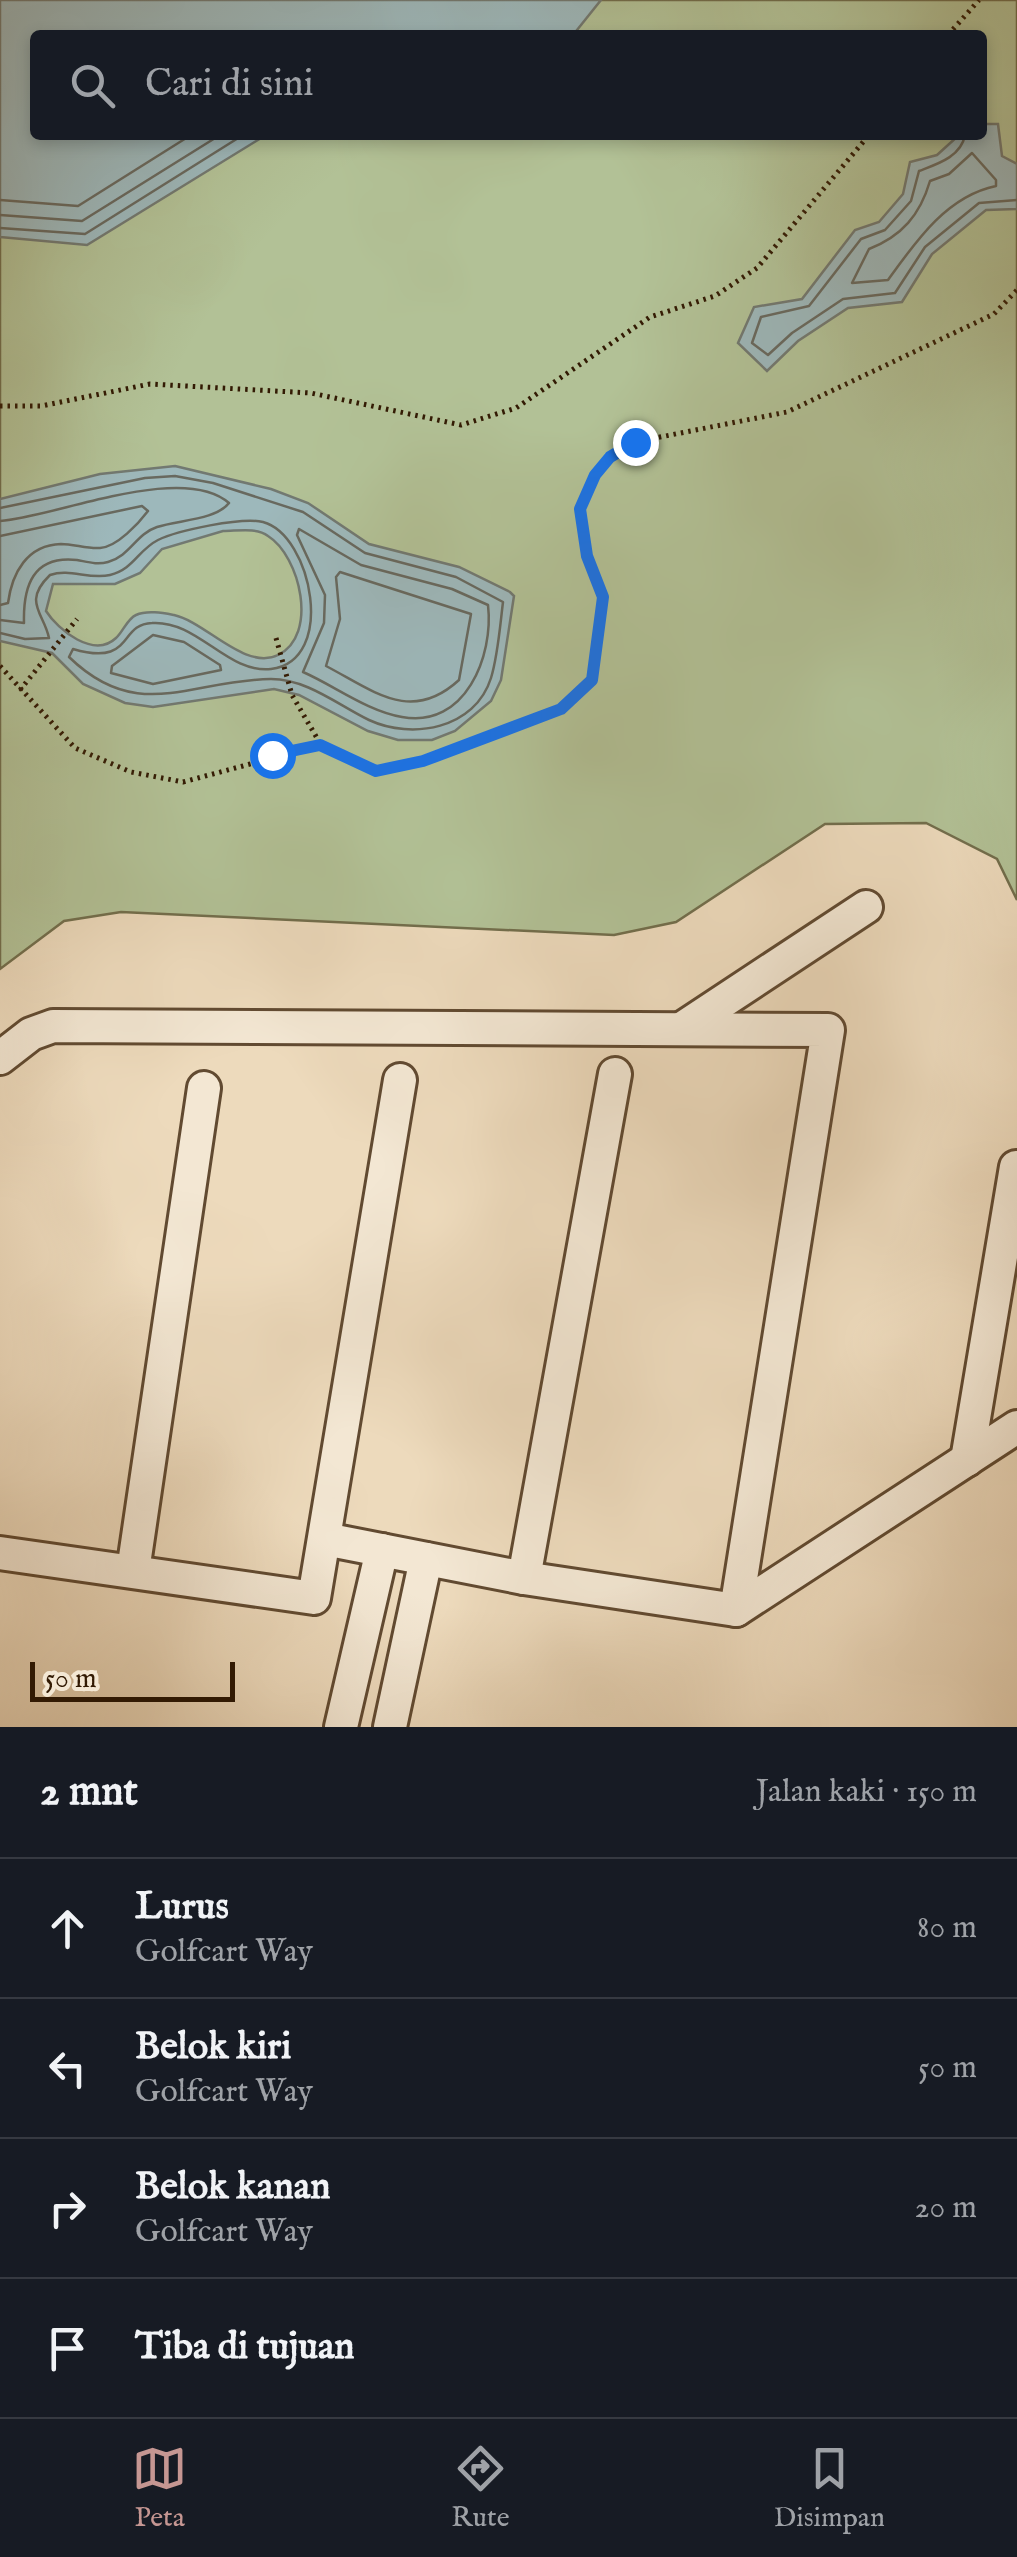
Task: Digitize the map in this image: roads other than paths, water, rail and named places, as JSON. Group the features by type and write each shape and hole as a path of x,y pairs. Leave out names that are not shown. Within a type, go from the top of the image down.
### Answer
{"street":[{"path":"681,1030 866,908"},
{"path":"0,1058 31,1034 53,1026 828,1030 736,1610"},
{"path":"524,1578 615,1074"},
{"path":"0,1552 314,1598 400,1080"},
{"path":"133,1570 204,1088"},
{"path":"967,1460 1016,1167"},
{"path":"325,1539 524,1578 736,1610 1017,1427"},
{"path":"341,1727 382,1550"},
{"path":"390,1727 426,1559"}],"water":[{"path":"0,0 601,0 577,30 30,30 30,140 258,140 87,245 0,237"},
{"path":"987,124 998,124 1002,156 1017,164 1017,209 986,210 932,254 902,302 848,308 798,341 767,371 738,343 754,307 802,299 855,230 879,222 903,194 910,162 937,155 954,140 987,140"},
{"path":"175,466 271,489 308,503 369,544 459,567 510,592 514,596 501,680 491,701 455,731 432,740 398,740 368,731 299,695 274,689 153,707 125,703 83,684 52,653 0,641 0,499 100,474","holes":["223,531 263,533 289,560 296,577 301,614 291,645 278,655 252,656 186,619 155,612 133,617 107,644 87,644 59,626 46,611 53,584 115,584 140,573 162,549"]}]}
